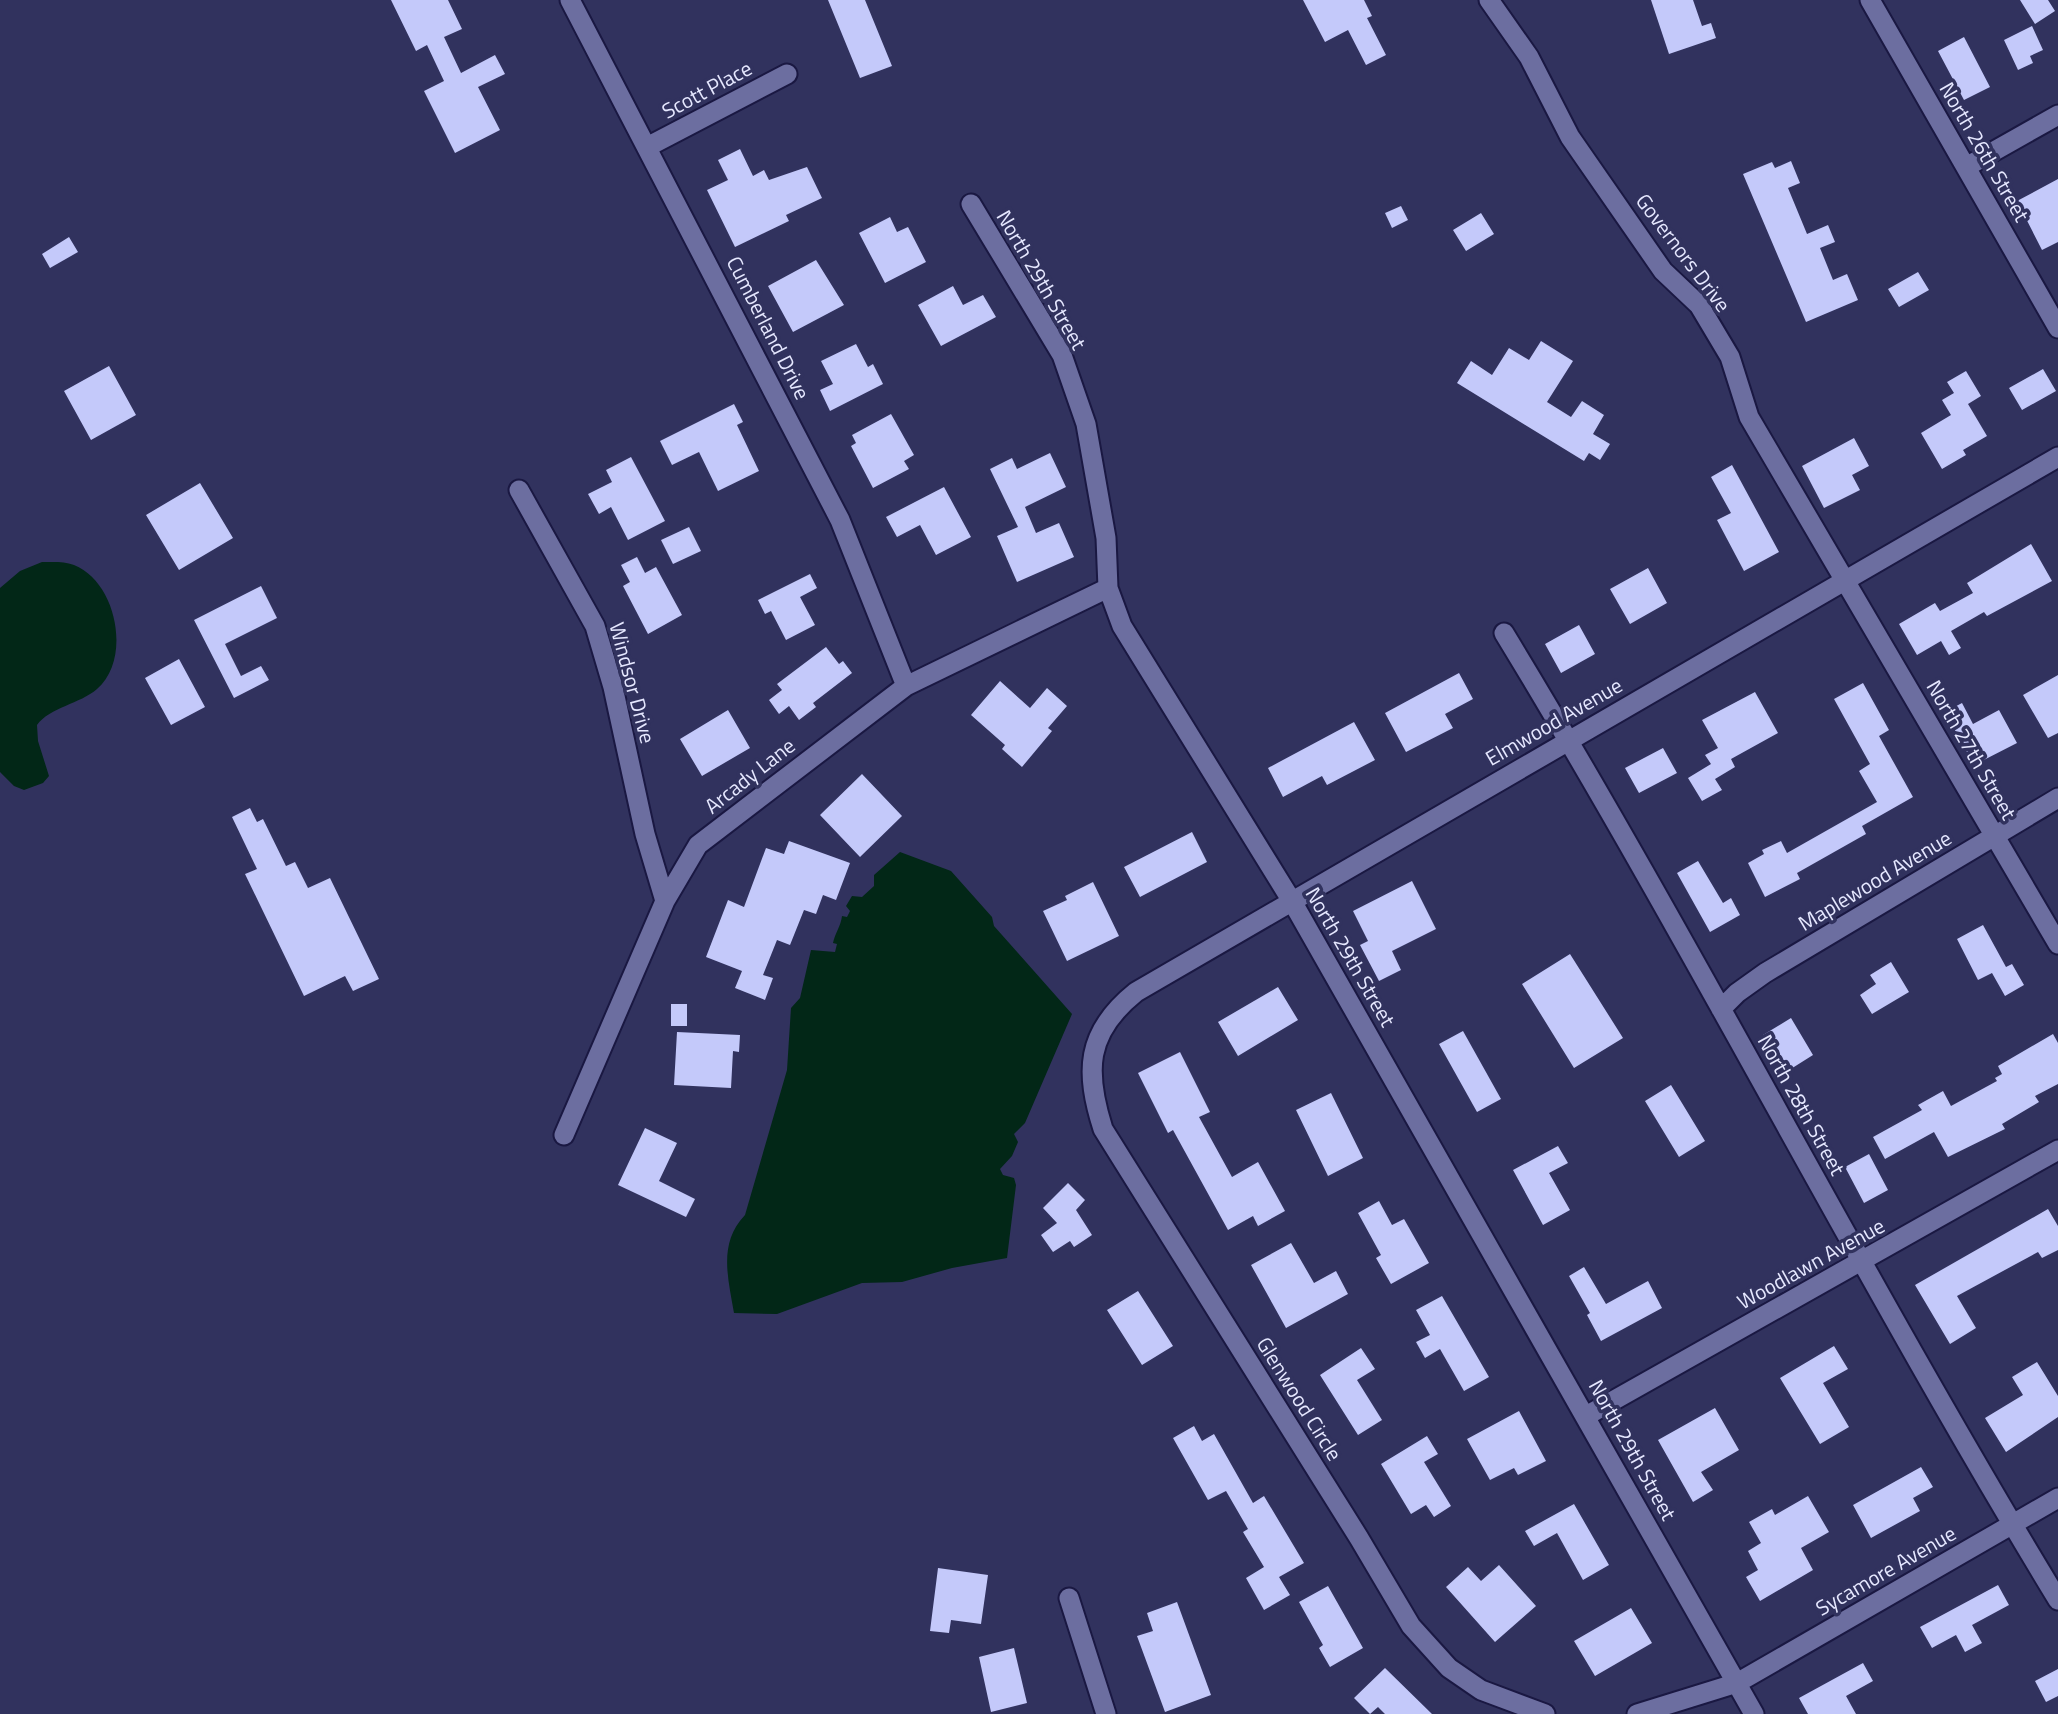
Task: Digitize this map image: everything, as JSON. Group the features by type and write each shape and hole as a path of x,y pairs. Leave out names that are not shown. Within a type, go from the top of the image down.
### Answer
{"street":[{"name":"Cumberland Drive","path":"570,0 649,146 840,520 905,686"},
{"name":"Governors Drive","path":"1489,0 1529,57 1570,137 1664,271 1705,315 1730,357 1749,417 1843,580"},
{"name":"North 26th Street","path":"1870,0 2058,328"},
{"name":"Scott Place","path":"649,146 787,74"},
{"path":"1966,167 2058,116"},
{"name":"North 29th Street","path":"971,204 1062,355 1086,424 1106,537 1108,588 1122,626 1293,903 1754,1714"},
{"name":"Elmwood Avenue","path":"1095,1050 1118,1007 1136,992 2058,457"},
{"name":"Windsor Drive","path":"519,490 595,626 614,687 645,834 665,901"},
{"name":"North 27th Street","path":"1843,580 2058,944"},
{"name":"Arcady Lane","path":"565,1135 665,901 698,845 905,686 1108,588"},
{"name":"North 28th Street","path":"1504,633 1569,739 1862,1262 2058,1600"},
{"name":"Maplewood Avenue","path":"1721,1009 1737,993 1765,973 2058,798"},
{"name":"Glenwood Circle","path":"1095,1050 1090,1063 1092,1094 1103,1129 1359,1538 1411,1626 1427,1646 1460,1676 1481,1690 1545,1714"},
{"name":"Woodlawn Avenue","path":"1586,1416 2058,1150"},
{"name":"Sycamore Avenue","path":"1737,1683 2058,1497"},
{"path":"1069,1598 1106,1714"},
{"path":"1637,1714 1737,1683"}],"shaded area":[{"path":"42,562 74,565 89,574 101,587 109,604 115,622 116,641 108,676 97,689 49,714 37,725 38,741 49,776 43,783 24,790 14,786 0,772 0,588 20,571"},
{"path":"900,852 951,871 992,917 994,926 1072,1014 1025,1123 1014,1134 1018,1142 1012,1156 1000,1169 1003,1175 1014,1178 1016,1185 1007,1258 952,1268 902,1282 862,1283 777,1314 734,1313 728,1274 728,1249 731,1237 745,1215 787,1070 791,1008 800,998 811,950 835,952 837,944 833,943 834,939 842,916 847,917 850,911 846,906 852,896 862,897 874,886 874,875"}],"building":[{"path":"391,0 448,0 462,29 444,37 461,73 495,55 505,74 478,87 500,130 455,153 424,91 444,81 427,45 416,51"},
{"path":"828,0 865,0 892,66 860,78"},
{"path":"1303,0 1364,0 1372,16 1367,18 1386,55 1366,65 1348,30 1325,42"},
{"path":"1651,0 1693,0 1702,26 1711,23 1716,38 1669,54"},
{"path":"2020,0 2048,0 2055,11 2035,24"},
{"path":"2032,26 2043,50 2030,56 2033,63 2018,70 2004,40"},
{"path":"1964,37 1990,87 1964,100 1938,51"},
{"path":"740,149 753,176 764,170 769,180 807,167 822,198 786,215 789,221 735,247 707,190 728,180 718,160"},
{"path":"1791,161 1800,183 1788,188 1807,234 1828,225 1835,242 1820,248 1833,280 1847,274 1858,300 1806,322 1743,174 1772,162 1775,168"},
{"path":"2058,179 2058,242 2042,250 2017,201"},
{"path":"1401,206 1408,220 1392,228 1385,213"},
{"path":"1481,213 1494,234 1466,251 1453,230"},
{"path":"890,217 897,232 908,227 926,262 885,283 859,233"},
{"path":"69,237 78,252 50,268 42,254"},
{"path":"816,260 844,305 793,332 768,286"},
{"path":"1918,272 1929,290 1899,307 1888,289"},
{"path":"953,286 963,305 983,295 996,317 941,346 918,305"},
{"path":"1541,341 1573,361 1547,402 1571,417 1582,401 1604,415 1593,434 1610,444 1600,460 1589,453 1584,461 1457,383 1471,361 1492,375 1509,348 1529,360"},
{"path":"856,344 868,367 873,364 883,384 830,411 820,390 833,384 821,361"},
{"path":"109,366 136,415 91,440 64,391"},
{"path":"2043,369 2056,391 2022,410 2009,388"},
{"path":"1966,371 1981,396 1968,404 1987,436 1963,450 1966,455 1942,469 1921,433 1951,415 1942,400 1954,393 1947,382"},
{"path":"734,404 743,422 737,425 759,471 718,491 699,452 672,465 660,441"},
{"path":"891,414 914,455 904,461 909,469 873,488 851,446 856,443 852,435"},
{"path":"1854,438 1869,466 1852,475 1860,490 1824,508 1802,466"},
{"path":"1050,453 1066,487 1025,507 1036,533 1059,523 1074,557 1017,582 997,536 1018,527 990,469 1012,458 1017,469"},
{"path":"631,457 665,521 628,540 611,507 599,514 588,494 612,482 606,470"},
{"path":"1732,465 1779,552 1744,571 1717,520 1731,513 1711,477"},
{"path":"200,483 233,538 179,570 146,515"},
{"path":"944,487 971,537 936,555 920,525 897,537 886,517"},
{"path":"689,527 701,551 673,564 661,540"},
{"path":"2031,544 2052,581 1987,616 1984,612 1951,631 1961,648 1949,655 1941,641 1917,655 1899,624 1935,603 1940,611 1973,593 1967,583"},
{"path":"637,557 645,573 656,567 682,615 648,634 623,586 630,582 621,565"},
{"path":"1648,568 1667,603 1630,624 1610,589"},
{"path":"810,574 817,588 800,597 815,625 786,640 771,611 765,614 758,600"},
{"path":"261,586 277,618 225,644 241,676 261,666 269,680 234,698 194,620"},
{"path":"1579,625 1595,654 1561,673 1545,644"},
{"path":"826,647 839,664 843,661 852,673 813,703 816,707 799,720 789,706 779,714 769,700 782,690 777,684"},
{"path":"179,659 205,707 171,725 145,678"},
{"path":"1459,673 1473,699 1445,714 1453,728 1406,752 1385,713"},
{"path":"2058,675 2058,733 2048,738 2023,695"},
{"path":"1000,681 1030,708 1047,688 1067,706 1048,728 1052,731 1022,767 1002,749 1005,745 971,715"},
{"path":"1863,683 1889,730 1879,736 1913,797 1862,826 1866,834 1797,873 1800,879 1765,897 1748,863 1764,854 1762,850 1781,841 1787,853 1877,802 1859,771 1870,764 1834,699"},
{"path":"1755,692 1778,733 1731,759 1735,767 1715,779 1722,790 1702,801 1688,778 1711,764 1705,755 1718,748 1702,720"},
{"path":"1962,703 1973,724 1999,710 2017,743 1974,765 1945,712"},
{"path":"728,710 750,748 702,776 680,739"},
{"path":"1354,722 1375,760 1327,785 1322,776 1283,797 1268,768"},
{"path":"1663,748 1677,773 1639,793 1625,768"},
{"path":"862,774 902,816 860,857 820,815"},
{"path":"250,808 257,822 263,819 286,866 295,862 308,888 330,878 379,979 353,991 345,976 304,996 245,874 257,869 232,817"},
{"path":"1192,832 1207,862 1140,897 1124,867"},
{"path":"789,841 850,863 836,900 823,895 816,914 804,910 790,945 777,940 763,975 773,978 765,1000 735,988 742,971 706,957 728,900 744,907 766,848 784,854"},
{"path":"1698,861 1723,903 1731,898 1740,915 1710,932 1677,873"},
{"path":"1412,881 1436,929 1392,951 1401,970 1379,981 1360,945 1368,941 1353,911"},
{"path":"1093,882 1119,936 1067,961 1043,911 1067,900 1065,896"},
{"path":"1983,925 2006,967 2012,964 2024,985 2005,996 1992,973 1978,980 1957,939"},
{"path":"1570,954 1623,1038 1574,1068 1522,984"},
{"path":"1891,962 1909,992 1872,1014 1860,995 1876,984 1870,975"},
{"path":"1278,987 1298,1020 1238,1056 1218,1022"},
{"path":"671,1004 687,1004 687,1026 671,1026"},
{"path":"1791,1018 1813,1055 1786,1072 1763,1035"},
{"path":"1463,1031 1501,1099 1477,1112 1439,1044"},
{"path":"677,1032 740,1035 739,1052 733,1051 731,1088 674,1085"},
{"path":"2053,1034 2058,1043 2058,1084 2035,1096 2039,1102 2002,1124 2005,1129 1948,1157 1934,1132 1885,1159 1873,1137 1922,1110 1918,1105 1943,1091 1951,1106 1997,1081 1995,1078 2002,1074 1998,1066"},
{"path":"1180,1052 1210,1112 1199,1117 1232,1177 1258,1162 1285,1211 1258,1226 1253,1216 1228,1230 1173,1130 1168,1133 1138,1073"},
{"path":"1671,1085 1705,1141 1679,1157 1645,1101"},
{"path":"1331,1093 1363,1158 1328,1176 1296,1110"},
{"path":"645,1128 677,1143 659,1181 695,1199 686,1217 618,1185"},
{"path":"1558,1146 1568,1163 1549,1173 1570,1210 1543,1225 1513,1170"},
{"path":"1869,1154 1888,1190 1864,1203 1845,1167"},
{"path":"1068,1183 1085,1200 1076,1210 1092,1235 1074,1247 1070,1241 1053,1252 1041,1235 1057,1223 1043,1208"},
{"path":"1379,1201 1392,1225 1404,1219 1429,1263 1391,1284 1376,1258 1381,1255 1358,1213"},
{"path":"2048,1209 2058,1226 2058,1250 2042,1258 2038,1252 1957,1296 1976,1328 1950,1344 1915,1285"},
{"path":"1291,1243 1314,1283 1336,1271 1348,1294 1286,1328 1251,1265"},
{"path":"1584,1267 1606,1304 1648,1281 1662,1308 1601,1341 1587,1315 1590,1313 1569,1276"},
{"path":"1138,1291 1173,1346 1142,1365 1107,1310"},
{"path":"1442,1296 1489,1377 1464,1391 1440,1349 1425,1358 1416,1342 1430,1335 1416,1310"},
{"path":"1834,1346 1848,1369 1823,1383 1849,1427 1820,1444 1780,1378"},
{"path":"1361,1348 1375,1369 1357,1380 1382,1420 1358,1435 1320,1375"},
{"path":"2037,1362 2058,1396 2058,1417 2006,1452 1985,1418 2023,1395 2012,1377"},
{"path":"1715,1408 1739,1450 1701,1472 1713,1490 1693,1502 1658,1440"},
{"path":"1519,1411 1546,1461 1518,1475 1514,1468 1490,1480 1467,1439"},
{"path":"1194,1426 1202,1441 1214,1434 1253,1503 1264,1496 1304,1563 1279,1577 1290,1595 1264,1610 1246,1578 1264,1567 1243,1532 1248,1529 1226,1491 1208,1500 1173,1438"},
{"path":"1427,1436 1438,1454 1424,1462 1451,1506 1434,1517 1426,1505 1411,1514 1381,1464"},
{"path":"1921,1467 1933,1487 1913,1498 1920,1511 1871,1538 1853,1505"},
{"path":"1808,1496 1829,1532 1801,1548 1813,1570 1760,1601 1746,1577 1758,1570 1748,1551 1761,1543 1749,1522 1772,1509 1775,1515"},
{"path":"1574,1504 1609,1565 1583,1580 1557,1533 1534,1546 1525,1531"},
{"path":"1499,1565 1536,1606 1495,1642 1446,1587 1468,1567 1481,1581"},
{"path":"938,1568 988,1575 981,1624 951,1620 949,1633 930,1631"},
{"path":"1998,1585 2009,1605 1972,1625 1982,1643 1965,1652 1956,1635 1932,1648 1920,1627"},
{"path":"1328,1586 1363,1648 1330,1667 1319,1648 1323,1645 1299,1602"},
{"path":"1177,1602 1211,1695 1165,1712 1137,1636 1153,1631 1147,1613"},
{"path":"1631,1608 1652,1643 1595,1676 1574,1641"},
{"path":"1014,1648 1027,1703 991,1712 979,1657"},
{"path":"1863,1663 1873,1681 1846,1696 1856,1714 1808,1714 1799,1698"},
{"path":"1385,1668 1432,1714 1385,1714 1378,1707 1370,1714 1354,1698"},
{"path":"2058,1669 2058,1696 2046,1702 2035,1681"}]}
